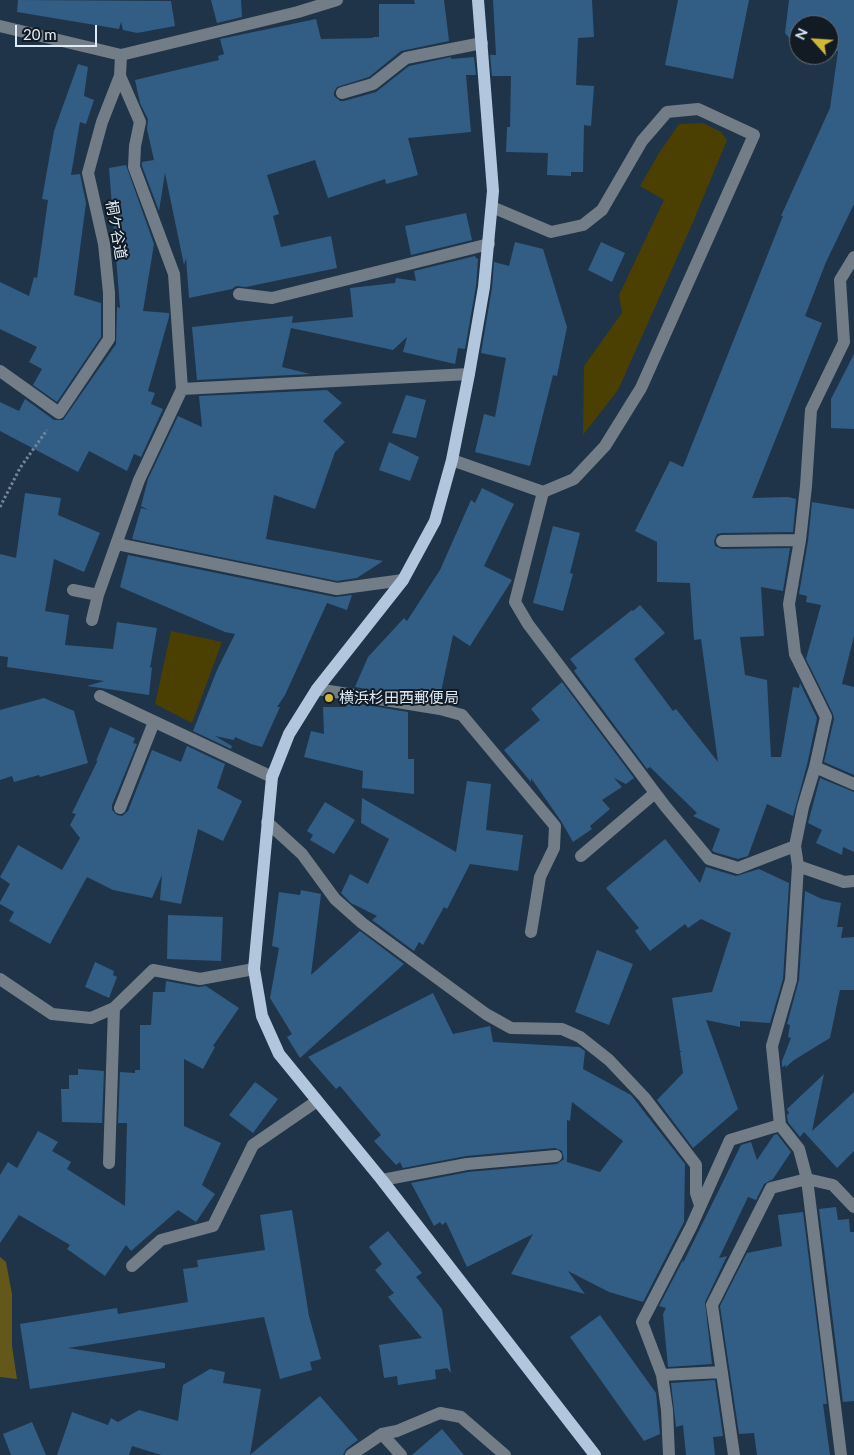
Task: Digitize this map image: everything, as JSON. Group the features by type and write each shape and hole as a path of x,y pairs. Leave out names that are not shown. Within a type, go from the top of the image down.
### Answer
{"main road":[{"path":"478,0 493,191 484,287 452,460 435,521 403,580 317,689 289,734 272,777 254,969 262,1016 279,1054 382,1180 595,1455"}],"street":[{"path":"0,26 121,55 337,0"},
{"path":"342,93 373,84 406,58 482,43"},
{"name":"桐ケ谷道","path":"59,413 109,339 109,293 104,244 88,172 102,122 120,76 121,55"},
{"path":"92,620 98,595 139,480 182,389 174,274 134,167 135,146 140,122 120,76"},
{"path":"452,460 542,492 574,480 605,446 641,388 754,134 698,109 667,112 642,141 602,210 583,225 551,232 492,207"},
{"path":"239,294 272,298 489,244"},
{"path":"841,1455 807,1178 800,1149 780,1125 772,1046 791,980 798,866 795,846 826,717 795,654 789,604 800,540 811,410 849,345 840,280 854,257"},
{"path":"0,371 59,413"},
{"path":"182,389 469,374"},
{"path":"542,492 515,602 528,624 655,793 710,859 738,868 795,846"},
{"path":"722,540 800,540"},
{"path":"117,544 337,589 403,580"},
{"path":"73,590 98,595"},
{"path":"317,689 440,710 462,716 555,826 554,848 540,877 531,932"},
{"path":"100,696 272,777"},
{"path":"120,808 154,722"},
{"path":"815,768 854,784"},
{"path":"581,856 655,793"},
{"path":"267,822 302,854 335,899 362,923 486,1014 511,1028 562,1029 580,1037 609,1060 644,1097 696,1165 696,1193 700,1205"},
{"path":"798,866 844,882 854,881"},
{"path":"0,979 52,1014 91,1018 114,1008 153,970 200,980 254,969"},
{"path":"109,1163 114,1008"},
{"path":"132,1266 161,1240 213,1226 253,1145 317,1101"},
{"path":"669,1455 667,1410 662,1375 642,1322 730,1140 780,1125"},
{"path":"382,1180 467,1164 556,1156"},
{"path":"734,1455 712,1305 771,1188 807,1178 833,1185 854,1208"},
{"path":"662,1375 722,1372"},
{"path":"351,1455 382,1434 397,1431 440,1413 461,1417 505,1455"},
{"path":"382,1434 401,1455"}],"path":[{"path":"0,507 20,468 59,413"}],"shaded area":[{"path":"703,123 721,132 727,140 693,222 618,390 583,435 584,366 622,313 619,295 664,200 640,186 679,124"},
{"path":"171,631 222,642 192,723 155,704"},
{"path":"0,1257 6,1262 12,1294 12,1346 17,1379 0,1377"}],"building":[{"path":"18,0 171,1 175,26 137,33 123,30 121,22 119,29 17,12"},
{"path":"211,0 241,0 242,17 217,23"},
{"path":"414,0 444,0 449,41 401,51 369,77 337,87 334,96 340,101 344,101 376,92 409,66 451,57 451,59 474,57 476,75 466,75 471,132 408,138 418,175 386,184 385,179 328,198 315,160 267,175 279,214 273,216 281,247 331,236 337,268 246,287 236,286 232,289 189,298 186,258 184,265 165,173 159,211 142,166 142,162 154,160 147,129 148,119 140,103 135,80 219,60 218,56 224,54 220,39 316,19 321,39 379,37 379,4 415,4"},
{"path":"493,0 592,0 594,37 578,38 576,85 594,86 591,126 584,125 583,172 571,172 571,176 547,175 548,153 506,152 507,127 510,127 511,76 492,76 490,55 496,55"},
{"path":"678,0 749,0 733,79 665,65"},
{"path":"789,0 854,0 854,204 826,262 805,316 822,323 752,498 788,497 796,499 793,532 722,533 717,534 714,541 715,546 722,549 790,548 783,591 761,587 764,636 740,637 745,675 767,680 771,757 781,757 793,687 799,688 800,683 817,718 793,816 767,804 748,856 738,859 712,850 720,829 693,816 697,813 650,767 647,769 574,671 577,668 570,659 640,605 665,633 634,659 673,711 676,709 718,762 701,639 694,640 690,583 657,582 657,542 635,531 670,461 683,467 783,216 781,216 830,108 836,65 839,65 839,15 789,15 789,38 785,33"},
{"path":"78,64 88,67 84,96 94,100 86,124 80,122 71,175 80,174 86,203 74,295 101,303 101,337 57,402 33,385 42,369 29,362 37,347 0,329 0,282 29,296 34,277 37,278 48,200 42,199 54,131"},
{"path":"126,165 154,244 143,311 169,313 148,391 155,393 151,404 163,409 141,457 134,454 127,471 89,451 78,472 0,431 0,402 19,411 25,399 54,420 63,420 116,344 117,307 120,308 109,168"},
{"path":"466,213 472,240 411,255 405,226"},
{"path":"515,242 543,249 567,327 557,376 553,375 530,466 475,452 484,414 495,417 506,358 481,353 492,288 494,262 509,266"},
{"path":"601,242 625,253 612,282 588,270"},
{"path":"475,256 478,259 476,286 465,349 458,348 455,364 403,352 407,337 393,350 291,328 282,367 310,374 197,380 192,327 293,316 292,323 353,317 350,288 395,283 396,278 416,281 414,271"},
{"path":"854,354 854,429 831,428 831,399"},
{"path":"327,390 342,403 323,421 345,442 335,452 315,509 274,495 266,539 383,561 357,578 337,581 132,539 141,508 148,510 141,506 148,479 178,416 202,427 199,396"},
{"path":"406,395 426,400 416,438 392,433"},
{"path":"389,442 419,457 410,481 379,470"},
{"path":"482,488 514,504 484,566 512,580 470,646 453,635 440,697 408,690 408,696 355,687 368,657 404,618 407,621 440,570 471,500 475,503"},
{"path":"25,493 61,498 58,515 100,533 84,572 54,559 45,611 69,615 65,645 113,649 117,622 157,628 150,668 152,667 149,695 87,686 104,681 7,667 8,657 0,656 0,554 16,558"},
{"path":"812,502 854,509 854,636 842,684 854,687 854,775 824,762 834,719 806,659 821,605 806,602 807,596 799,594"},
{"path":"553,526 580,533 570,573 573,574 563,611 533,603"},
{"path":"128,555 335,597 352,595 347,610 327,603 285,695 277,707 280,707 262,747 235,737 234,740 215,736 232,746 231,749 193,731 217,670 235,634 225,632 120,587"},
{"path":"562,682 634,778 626,784 614,778 622,787 602,800 610,809 590,826 592,829 573,842 531,778 531,782 504,750 540,720 531,709"},
{"path":"44,698 74,711 88,763 40,777 39,775 14,782 12,776 0,780 0,710"},
{"path":"348,702 408,712 408,759 414,759 414,794 362,788 363,771 304,757 311,731 324,734 323,707 346,707"},
{"path":"110,727 135,738 133,743 137,744 112,805 112,810 117,815 122,816 128,811 152,750 181,762 187,746 225,764 217,788 242,801 223,841 198,829 181,904 160,900 162,875 152,898 113,890 87,877 50,944 9,921 14,912 0,904 0,902 10,884 0,877 18,845 62,870 80,838 70,825 76,814 72,813 98,760 96,761"},
{"path":"820,778 854,792 854,852 843,847 842,855 816,843 822,830 808,823"},
{"path":"467,781 491,784 486,830 523,835 518,871 470,864 447,909 444,907 423,945 419,942 414,951 372,920 377,916 351,903 341,893 350,874 368,884 389,839 361,823 362,798 456,852"},
{"path":"325,802 355,820 334,854 310,840 313,835 307,831"},
{"path":"665,839 700,883 706,867 736,876 759,869 789,883 783,979 770,1023 740,1021 740,1027 706,1020 738,1109 693,1148 657,1100 683,1073 680,1052 682,1052 680,1051 672,998 712,992 731,933 701,919 688,928 685,924 650,951 635,931 639,928 606,888"},
{"path":"301,890 321,894 311,975 360,931 404,964 300,1058 287,1037 292,1034 270,998 279,948 272,946 279,892 300,895"},
{"path":"805,891 822,899 841,903 837,927 843,927 841,938 854,937 854,990 840,990 830,1038 794,1060 785,1068 786,1065 782,1067 782,1061 791,1038 788,1037 790,1025 787,1024 799,980"},
{"path":"168,915 223,917 221,961 167,959"},
{"path":"597,950 633,964 609,1025 575,1012"},
{"path":"95,962 114,971 113,975 117,977 109,998 85,987"},
{"path":"166,981 198,987 206,986 239,1008 213,1046 215,1047 203,1069 184,1059 184,1126 221,1143 202,1185 215,1194 196,1222 178,1210 131,1251 126,1245 105,1276 67,1249 70,1245 19,1215 0,1243 0,1175 8,1162 17,1168 38,1131 58,1142 52,1151 71,1162 67,1169 125,1206 127,1123 118,1123 120,1072 135,1073 135,1070 140,1070 140,1025 151,1025 153,992 165,992"},
{"path":"433,993 453,1034 490,1026 493,1042 579,1047 585,1051 583,1069 631,1095 685,1164 684,1222 643,1302 609,1292 568,1271 585,1294 511,1274 533,1234 467,1267 446,1222 442,1225 440,1222 434,1226 411,1183 468,1172 557,1164 564,1159 562,1151 555,1148 466,1156 403,1168 400,1162 396,1165 374,1141 381,1135 340,1086 336,1089 308,1057","holes":["572,1102 623,1141 600,1172 567,1162 567,1120 570,1121"]},
{"path":"78,1069 104,1071 102,1123 62,1122 61,1089 69,1089 69,1075 78,1075"},
{"path":"824,1074 812,1131 854,1092 854,1151 837,1168 804,1132 800,1137 788,1122 787,1115 789,1113 787,1109"},
{"path":"255,1082 278,1099 253,1133 229,1115"},
{"path":"777,1134 791,1152 773,1179 764,1184 756,1200 748,1197 719,1258 727,1256 705,1302 712,1364 668,1367 663,1314 666,1308 659,1306 683,1260 683,1263 741,1145 751,1142 757,1160 774,1135"},
{"path":"836,1207 838,1220 849,1219 850,1232 854,1232 854,1401 843,1402 819,1209"},
{"path":"292,1210 309,1316 321,1359 310,1362 312,1370 280,1379 264,1317 68,1348 165,1363 165,1368 30,1389 20,1324 117,1308 118,1314 188,1302 183,1269 198,1267 197,1260 265,1250 260,1215"},
{"path":"803,1212 827,1404 823,1404 830,1455 757,1455 754,1433 739,1434 720,1306 747,1253 782,1246 778,1215"},
{"path":"388,1231 422,1273 416,1277 442,1309 451,1373 447,1368 435,1370 436,1379 398,1385 397,1376 384,1378 379,1345 422,1338 388,1297 394,1293 375,1270 382,1264 369,1247"},
{"path":"600,1315 656,1393 660,1434 644,1441 570,1337"},
{"path":"210,1369 225,1372 223,1383 261,1389 250,1455 161,1455 132,1446 129,1455 57,1455 72,1412 108,1425 111,1418 118,1422 139,1410 178,1421 183,1385"},
{"path":"715,1380 723,1436 713,1437 715,1455 686,1455 683,1425 676,1427 671,1383"},
{"path":"320,1396 358,1440 346,1449 343,1455 250,1455"},
{"path":"32,1422 46,1455 11,1455 3,1434"},
{"path":"442,1429 464,1455 412,1455"}],"place":[{"name":"横浜杉田西郵便局","path":"329,698"}]}
